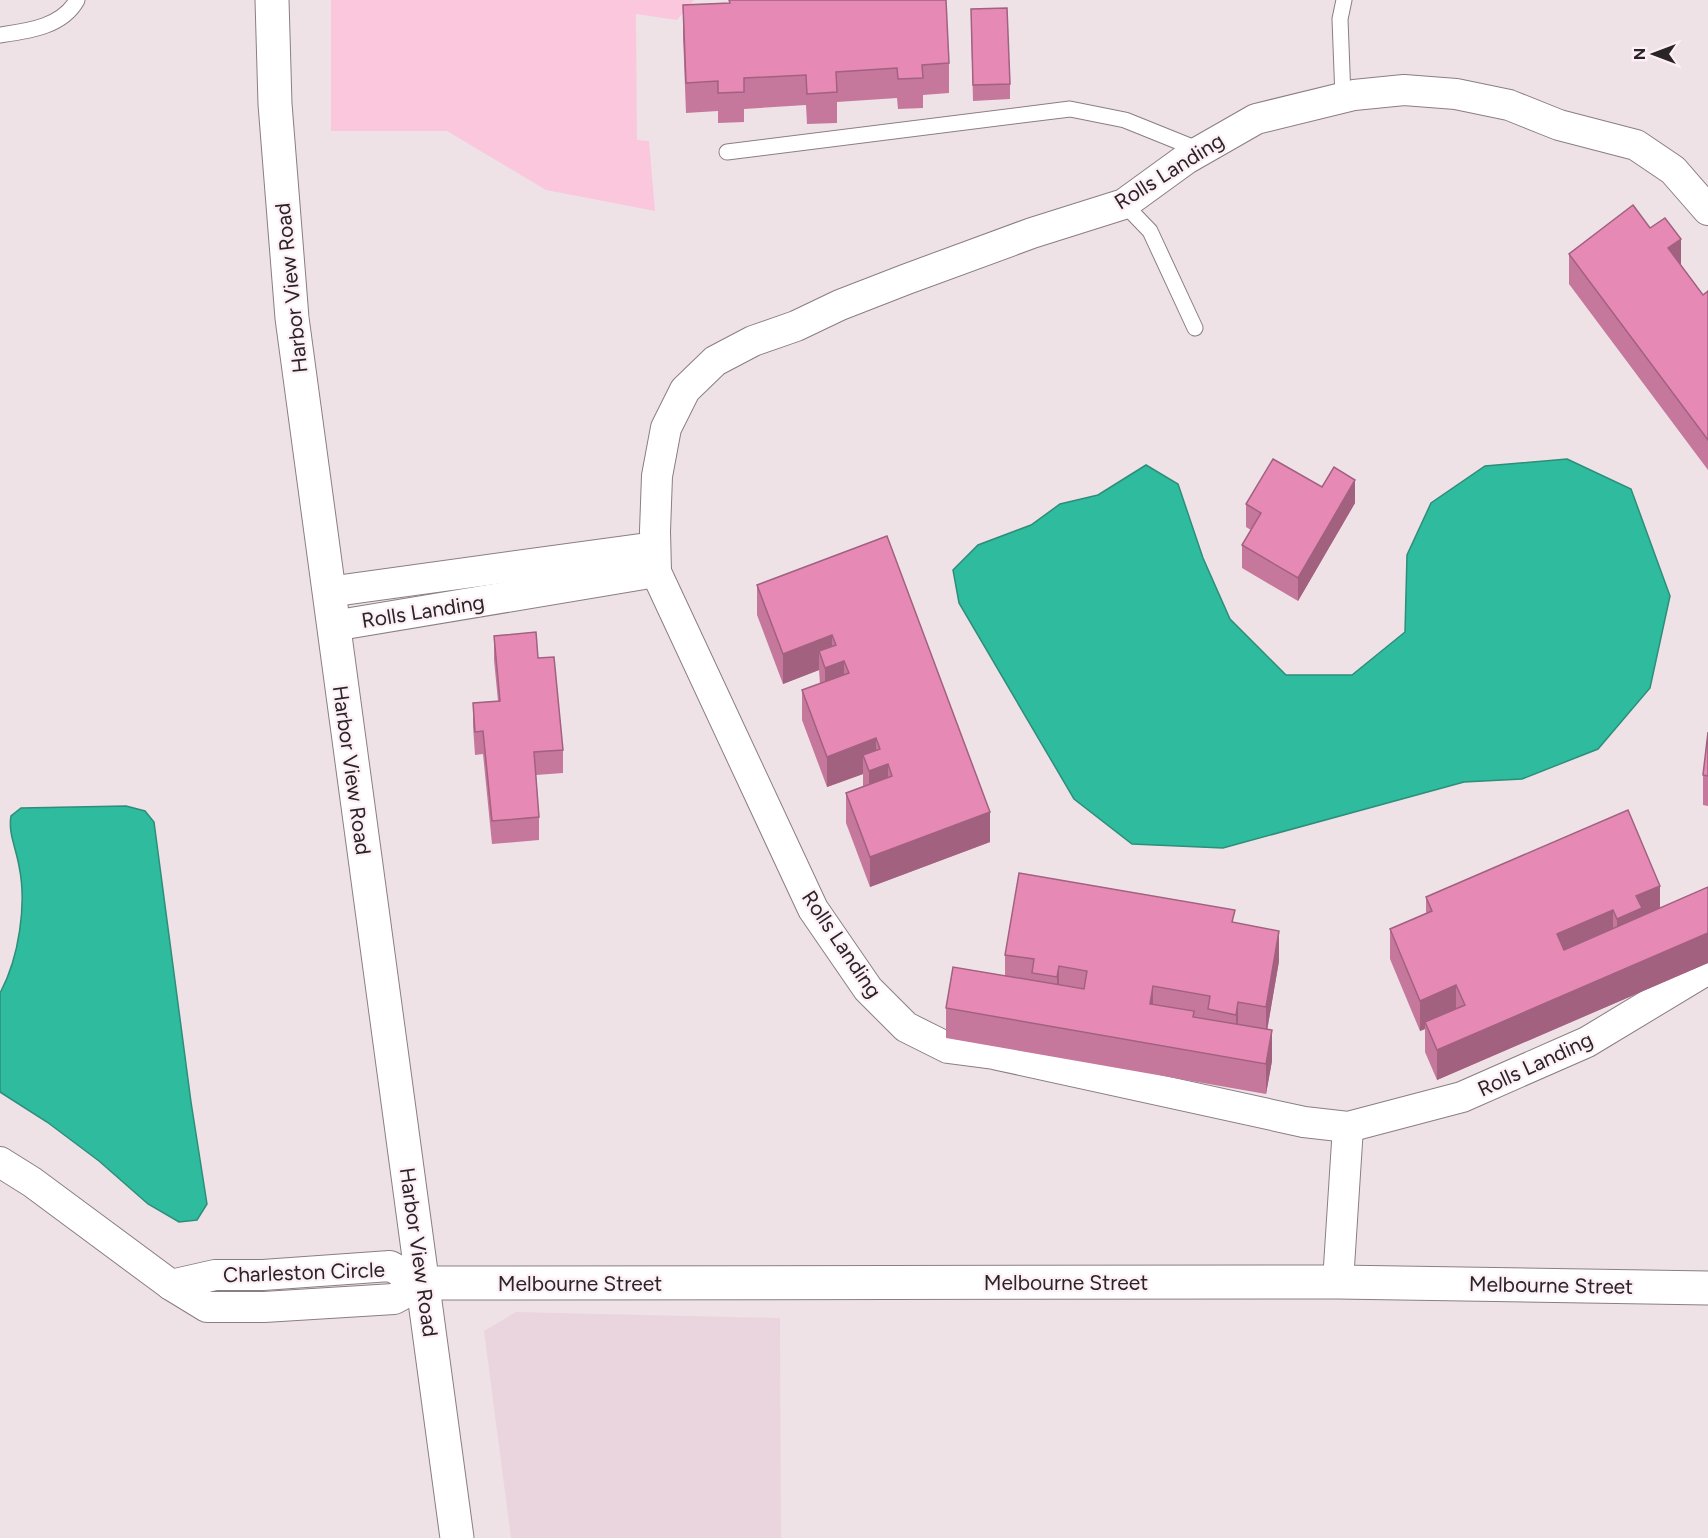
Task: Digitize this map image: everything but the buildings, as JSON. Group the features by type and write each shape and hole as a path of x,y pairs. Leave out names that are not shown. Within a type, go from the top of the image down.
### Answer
{"main road":[{"name":"Harbor View Road","path":"272,0 275,104 292,318 457,1538"},
{"name":"Melbourne Street","path":"423,1283 1338,1282 1708,1287"}],"street":[{"name":"Rolls Landing","path":"1708,210 1673,170 1636,145 1559,125 1509,105 1456,94 1404,90 1343,98 1256,119 1202,151 1124,204 1032,233 907,279 753,342 715,361 685,390 666,428 657,476 656,560 813,909 868,989 906,1028 948,1048 994,1054 1304,1122 1348,1127 1462,1097 1587,1042 1708,969"},
{"name":"Rolls Landing","path":"333,626 510,582 656,560"},
{"name":"Rolls Landing","path":"328,592 510,582"},
{"path":"1338,1282 1348,1127"},
{"name":"Charleston Circle","path":"0,1162 32,1182 171,1285 215,1275 263,1275 390,1266 423,1283"}],"lane":[{"path":"0,35 45,27 73,8 77,0"},
{"path":"1343,98 1340,19 1344,0"},
{"path":"727,152 1070,109 1125,120 1202,151"},
{"path":"1124,204 1150,231 1195,328"}],"shaded area":[{"path":"331,0 694,0 677,20 636,14 637,140 649,141 655,211 546,190 447,131 331,131"},
{"path":"1567,459 1631,489 1670,596 1650,688 1598,749 1522,779 1464,782 1223,848 1132,844 1074,799 959,603 953,570 978,545 1031,525 1060,504 1098,495 1146,465 1178,484 1203,558 1230,619 1286,675 1352,675 1405,632 1407,555 1431,503 1485,466"},
{"path":"126,806 145,811 154,822 191,1102 207,1204 197,1220 179,1222 148,1204 99,1161 47,1122 0,1092 0,993 12,964 22,914 21,881 11,835 11,816 21,808"},
{"path":"516,1312 780,1318 781,1538 511,1538 484,1331"}]}
